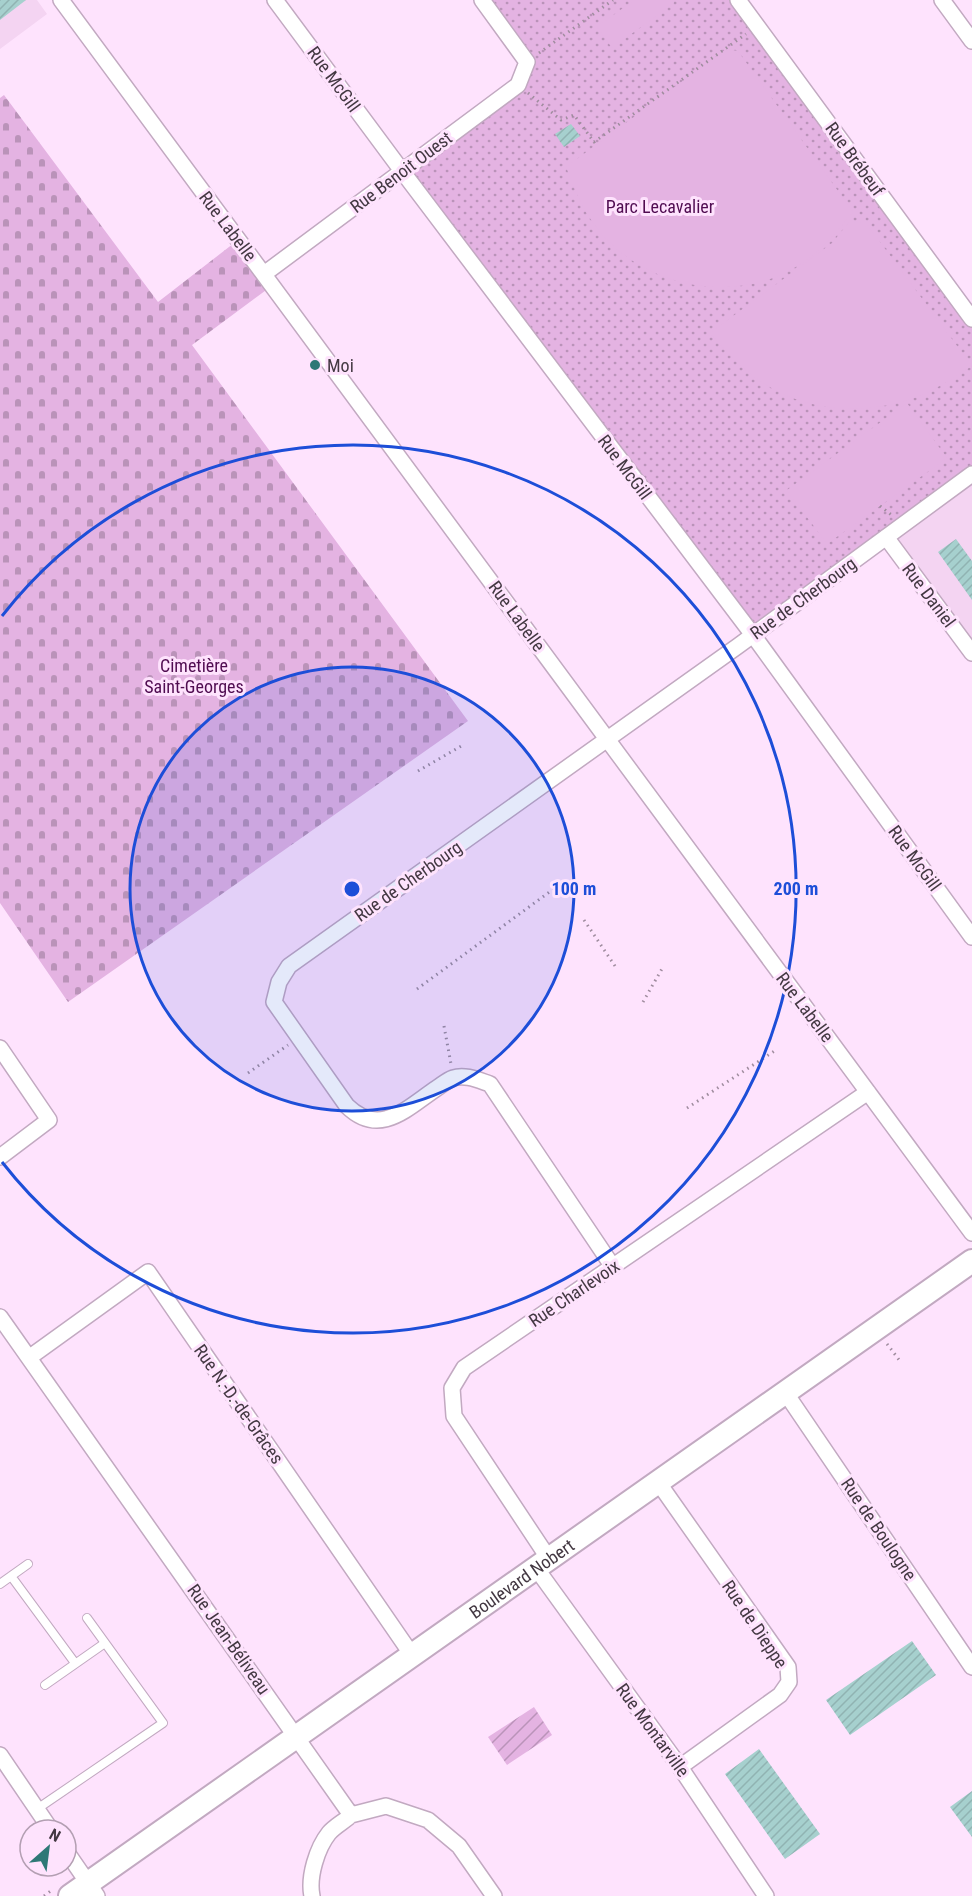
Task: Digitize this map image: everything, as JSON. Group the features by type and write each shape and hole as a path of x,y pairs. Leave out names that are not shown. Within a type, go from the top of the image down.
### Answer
{"street":[{"name":"Rue Labelle","path":"61,0 972,1233"},
{"name":"Rue McGill","path":"275,0 753,635 972,937"},
{"path":"482,0 527,62 518,85"},
{"name":"Rue Brébeuf","path":"738,0 972,319"},
{"path":"942,0 972,41"},
{"name":"Rue Benoit Ouest","path":"264,274 518,85"},
{"name":"Rue de Cherbourg","path":"453,1078 391,1118 369,1121 355,1114 274,1002 279,982 289,966 753,635 972,474"},
{"name":"Rue Daniel","path":"886,537 972,653"},
{"path":"0,1048 49,1120 0,1157"},
{"path":"453,1078 471,1077 489,1083 612,1267"},
{"name":"Rue Charlevoix","path":"542,1563 454,1416 452,1388 464,1368 868,1092"},
{"name":"Boulevard Nobert","path":"85,1892 297,1736 972,1261"},
{"name":"Rue N.-D.-de-Grâces","path":"30,1357 148,1272 412,1655"},
{"name":"Rue Jean-Béliveau","path":"0,1317 351,1815"},
{"name":"Rue de Boulogne","path":"785,1392 972,1667"},
{"name":"Rue de Dieppe","path":"658,1482 788,1667 789,1682 780,1695 680,1767"},
{"name":"Rue Montarville","path":"542,1563 766,1896"},
{"path":"0,1755 43,1818"},
{"path":"312,1896 310,1886 317,1856 329,1833 351,1815 386,1806 428,1820 459,1845 494,1896"},
{"path":"78,1877 85,1892"}],"lane":[{"path":"0,1584 28,1564"},
{"path":"11,1576 75,1664"},
{"path":"37,1809 163,1723 87,1618"},
{"path":"45,1684 105,1643"}],"path":[{"path":"603,0 606,5"},
{"path":"527,62 613,0"},
{"path":"518,85 561,120 574,115 594,142 757,26"},
{"path":"418,771 463,745"},
{"path":"417,989 559,885"},
{"path":"584,921 615,966"},
{"path":"643,1002 663,967"},
{"path":"444,1026 453,1078"},
{"path":"248,1074 298,1038"},
{"path":"687,1108 776,1050"},
{"path":"876,1329 900,1361"}],"shaded area":[{"path":"0,0 37,0 47,14 0,49"},
{"path":"972,474 972,653 886,538"}],"green space":[{"name":"Parc Lecavalier","path":"482,0 738,0 972,319 972,474 753,635 402,171 518,84 527,62"},
{"path":"634,0 672,0 674,3 612,48 597,27"},
{"path":"726,49 738,51 853,212 819,250 794,268 769,280 741,286 713,287 686,283 659,275 634,262 612,245 585,211 566,167"},
{"name":"Cimetière Saint-Georges","path":"4,95 158,302 238,240 273,285 192,345 468,721 68,1002 0,903 0,98"},
{"path":"849,222 866,223 972,366 930,391 903,401 860,409 838,408 795,399 775,390 743,368 710,333 832,243"},
{"path":"907,403 947,458 827,544 787,490"},
{"path":"534,1707 552,1735 507,1765 488,1737"}],"building":[{"path":"0,0 26,0 0,20"},
{"path":"571,124 580,136 564,147 555,134"},
{"path":"956,539 972,561 972,600 938,552"},
{"path":"912,1641 936,1675 850,1735 826,1700"},
{"path":"759,1749 820,1834 785,1859 725,1774"},
{"path":"972,1791 972,1837 950,1807"}],"place":[{"name":"Moi","path":"315,365"}]}
